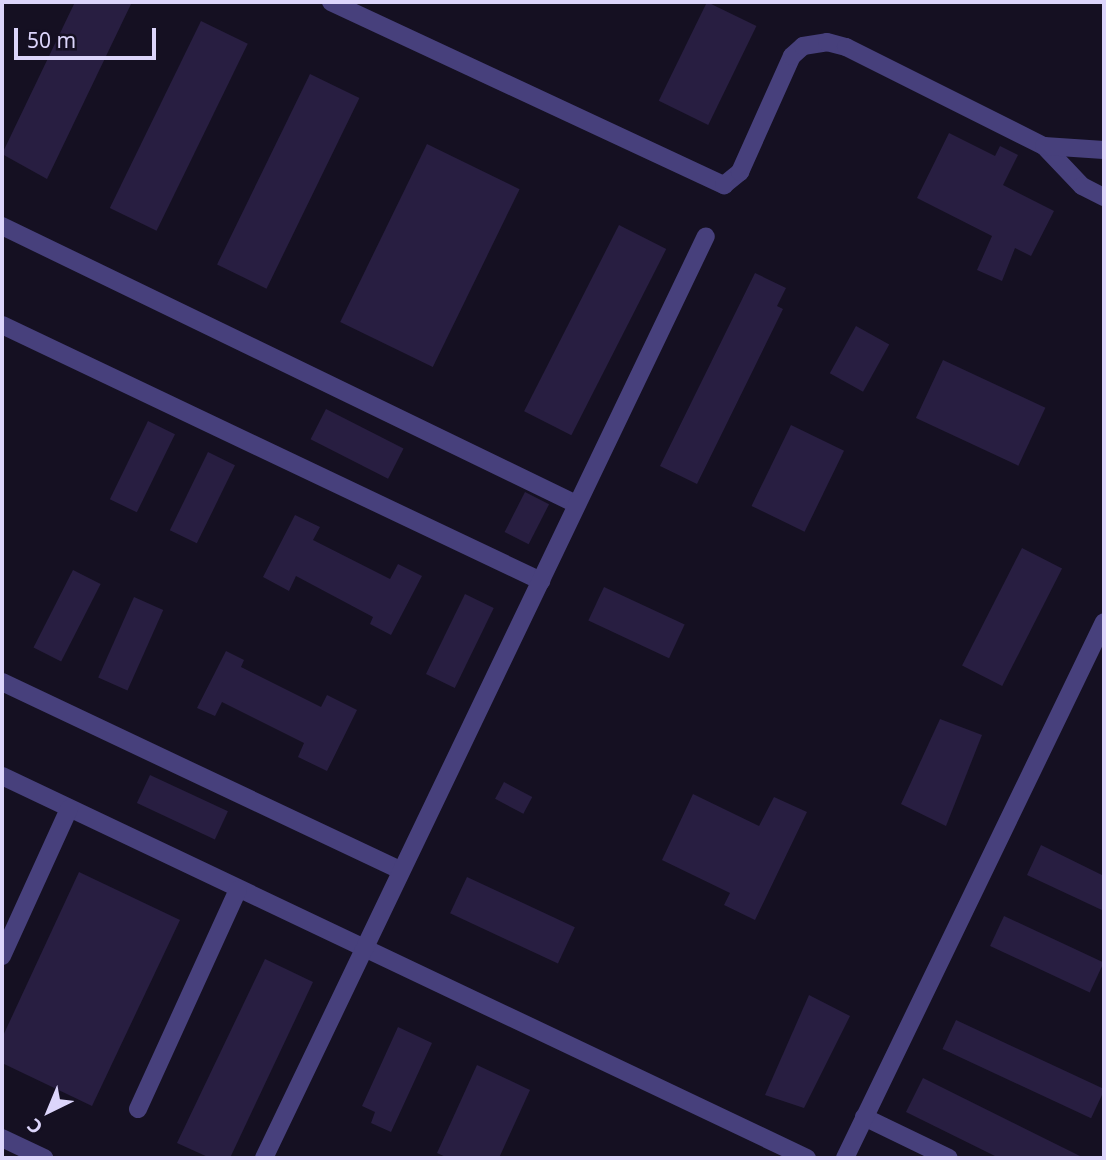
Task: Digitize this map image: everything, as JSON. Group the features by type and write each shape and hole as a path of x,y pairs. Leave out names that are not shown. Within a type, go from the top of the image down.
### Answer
{"street":[{"path":"331,2 713,183 733,182 792,56 803,46 827,42 1044,146 1082,186 1104,197"},
{"path":"1044,146 1104,150"},
{"path":"2,226 576,504"},
{"path":"264,1158 366,951 401,871 706,236"},
{"path":"2,324 541,580"},
{"path":"845,1158 1104,622"},
{"path":"2,682 401,871"},
{"path":"2,776 807,1158"},
{"path":"2,956 69,809"},
{"path":"138,1109 238,890"},
{"path":"864,1117 949,1158"},
{"path":"2,1138 44,1158"}],"building":[{"path":"75,2 132,2 47,179 2,154"},
{"path":"707,2 756,26 708,125 659,101"},
{"path":"201,21 248,44 157,231 110,208"},
{"path":"310,74 359,98 266,289 217,265"},
{"path":"949,133 995,156 1000,146 1018,155 1003,185 1054,211 1031,256 1015,248 1002,281 977,270 992,236 917,198"},
{"path":"427,144 520,189 433,367 340,322"},
{"path":"619,225 666,249 571,435 524,411"},
{"path":"755,273 786,288 777,306 783,309 697,484 660,466"},
{"path":"856,326 889,344 863,392 830,373"},
{"path":"943,360 1045,408 1018,466 916,418"},
{"path":"326,409 404,448 388,479 311,439"},
{"path":"148,421 175,434 137,512 110,499"},
{"path":"791,425 844,451 805,532 752,506"},
{"path":"208,452 235,465 197,543 170,530"},
{"path":"525,492 549,504 529,544 505,532"},
{"path":"295,515 320,527 313,540 390,579 398,564 422,576 391,635 370,624 373,617 296,576 289,591 263,577"},
{"path":"1022,548 1062,568 1002,686 962,666"},
{"path":"73,570 101,584 61,662 34,648"},
{"path":"604,587 685,625 669,658 588,621"},
{"path":"465,594 494,608 455,688 426,674"},
{"path":"134,597 163,610 127,690 98,677"},
{"path":"226,651 244,660 241,667 321,707 327,695 357,710 327,771 298,757 304,743 222,702 215,716 197,708"},
{"path":"940,719 982,735 946,826 901,804"},
{"path":"150,775 228,811 215,839 137,803"},
{"path":"504,782 532,797 523,814 495,799"},
{"path":"693,794 759,826 774,797 807,812 755,920 724,905 730,893 662,860"},
{"path":"1041,845 1104,876 1104,911 1027,875"},
{"path":"79,872 180,920 92,1106 2,1063 2,1038"},
{"path":"467,877 575,927 558,964 450,913"},
{"path":"1004,916 1104,962 1090,992 990,946"},
{"path":"265,959 313,982 230,1158 210,1158 177,1143"},
{"path":"809,995 850,1016 804,1108 765,1095"},
{"path":"956,1020 1104,1089 1091,1118 942,1049"},
{"path":"398,1027 432,1043 391,1132 371,1123 375,1112 362,1106"},
{"path":"477,1065 530,1090 499,1158 448,1158 437,1153"},
{"path":"923,1078 1084,1158 999,1158 906,1112"}]}
